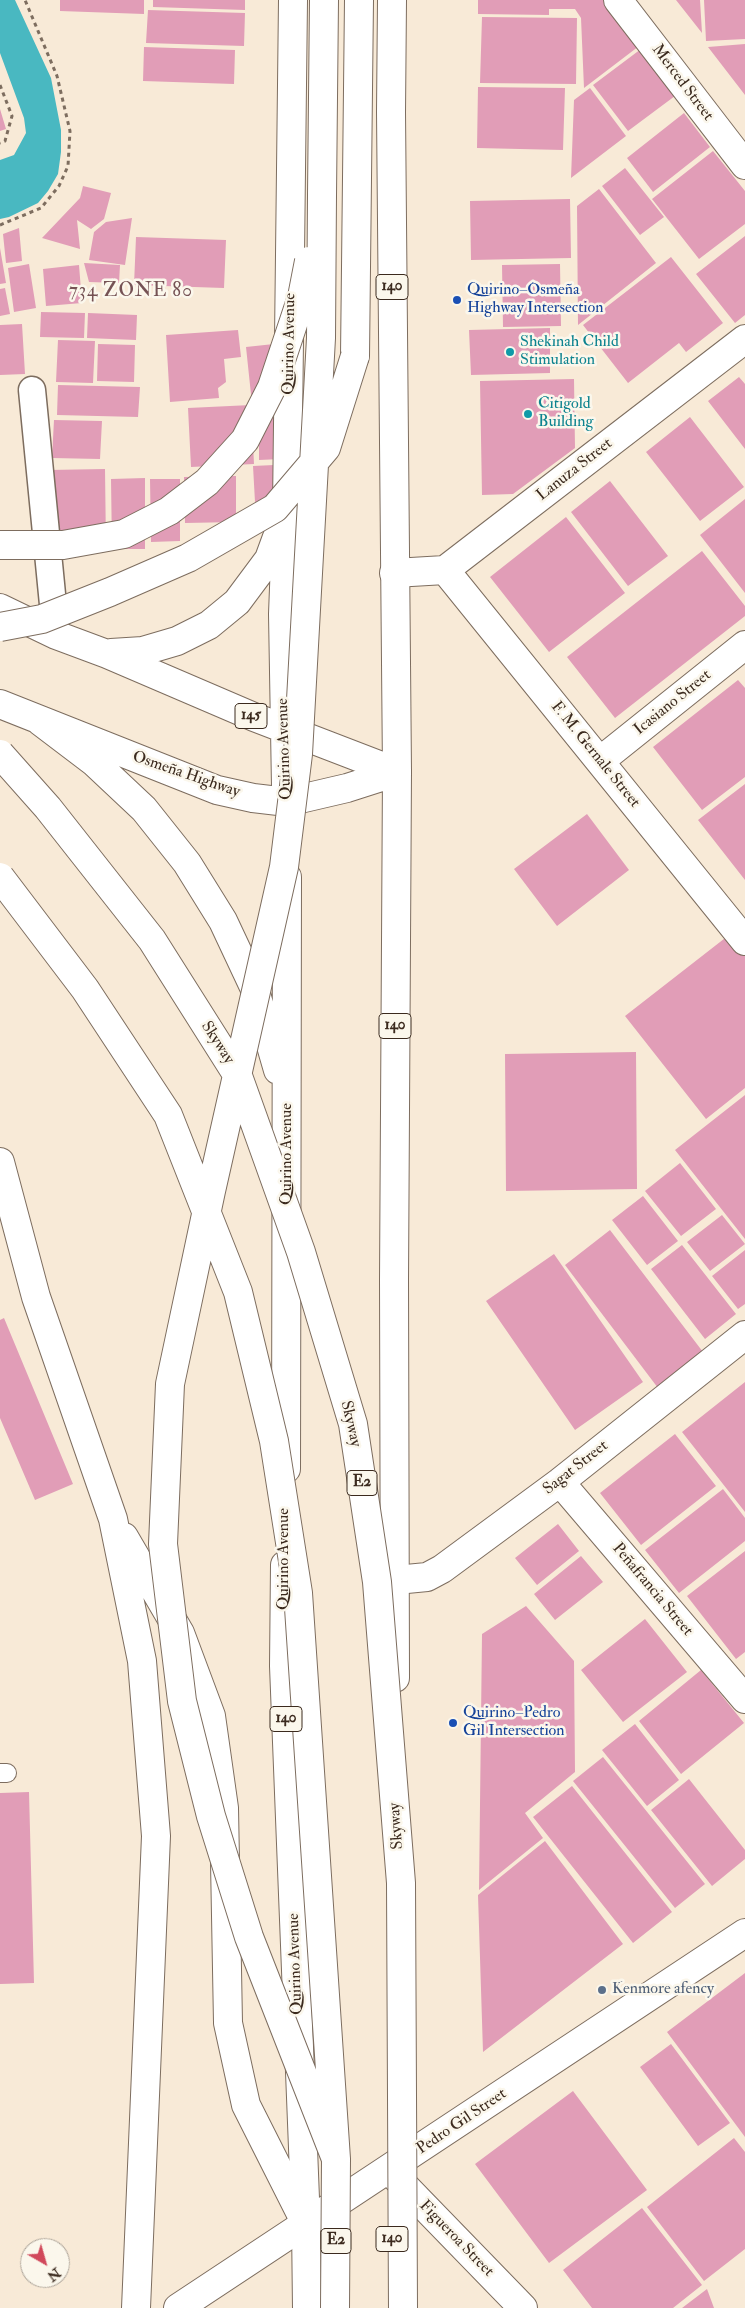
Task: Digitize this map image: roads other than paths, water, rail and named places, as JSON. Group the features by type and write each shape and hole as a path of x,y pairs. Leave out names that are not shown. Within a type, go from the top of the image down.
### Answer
{"main road":[{"name":"Quirino Avenue","path":"293,0 287,509 283,614 287,802 288,1129 284,1666 306,2224 307,2308"},
{"path":"324,0 321,338 298,754 284,867 213,1182 170,1384 163,1544 182,1701 212,1816 249,1937 336,2159"},
{"path":"0,627 42,619 188,558 275,508 326,448 355,356 359,0"},
{"name":"140","path":"392,0 391,112 397,772 394,1269 396,1580 389,2170 395,2308"},
{"name":"Merced Street","path":"618,0 745,165"},
{"path":"0,544 63,545 124,534 169,511 207,482 245,440 272,387 302,297 322,196"},
{"name":"Lanuza Street","path":"446,570 745,339"},
{"path":"107,654 143,651 177,641 216,619 237,602 269,559 287,509"},
{"path":"394,573 446,570"},
{"name":"F. M. Gernale Street","path":"446,570 600,761 741,927"},
{"name":"145","path":"0,608 56,635 107,654 284,729 397,772"},
{"name":"Icasiano Street","path":"600,761 745,645"},
{"name":"Osmeña Highway","path":"0,704 217,790 253,798 287,802 347,788 397,772"},
{"path":"40,720 94,762 144,809 187,863 223,922 254,987 276,1057 288,1129"},
{"name":"Skyway","path":"0,754 48,808 152,940 238,1076 301,1252 352,1424 377,1582 401,1883 403,2308"},
{"name":"E2","path":"0,878 85,989 168,1115 238,1292 274,1441 298,1593 336,2159 335,2308"},
{"path":"0,1162 36,1297 114,1519 142,1661 156,1836 136,2308"},
{"name":"Sagat Street","path":"396,1580 427,1577 442,1569 560,1482 745,1335"},
{"name":"Peñafrancia Street","path":"560,1482 745,1699"},
{"path":"114,1519 180,1634 211,1716 224,1808 228,2023 246,2105 306,2224"},
{"name":"Pedro Gil Street","path":"178,2308 745,1933"},
{"name":"Figueroa Street","path":"389,2170 523,2308"}],"street":[{"path":"32,390 56,635"}],"water":[{"path":"0,0 15,0 51,78 61,130 61,152 58,174 38,203 9,217 0,219 0,160 14,155 26,133 24,118 0,53"}],"place":[{"name":"Quirino–Osmeña Highway Intersection","path":"457,300"},
{"name":"Shekinah Child Stimulation","path":"510,352"},
{"name":"Citigold Building","path":"528,414"},
{"name":"Quirino–Pedro Gil Intersection","path":"453,1723"},
{"name":"Kenmore afency","path":"602,1990"}],"district":[{"name":"734 ZONE 80","path":"131,292"}]}
